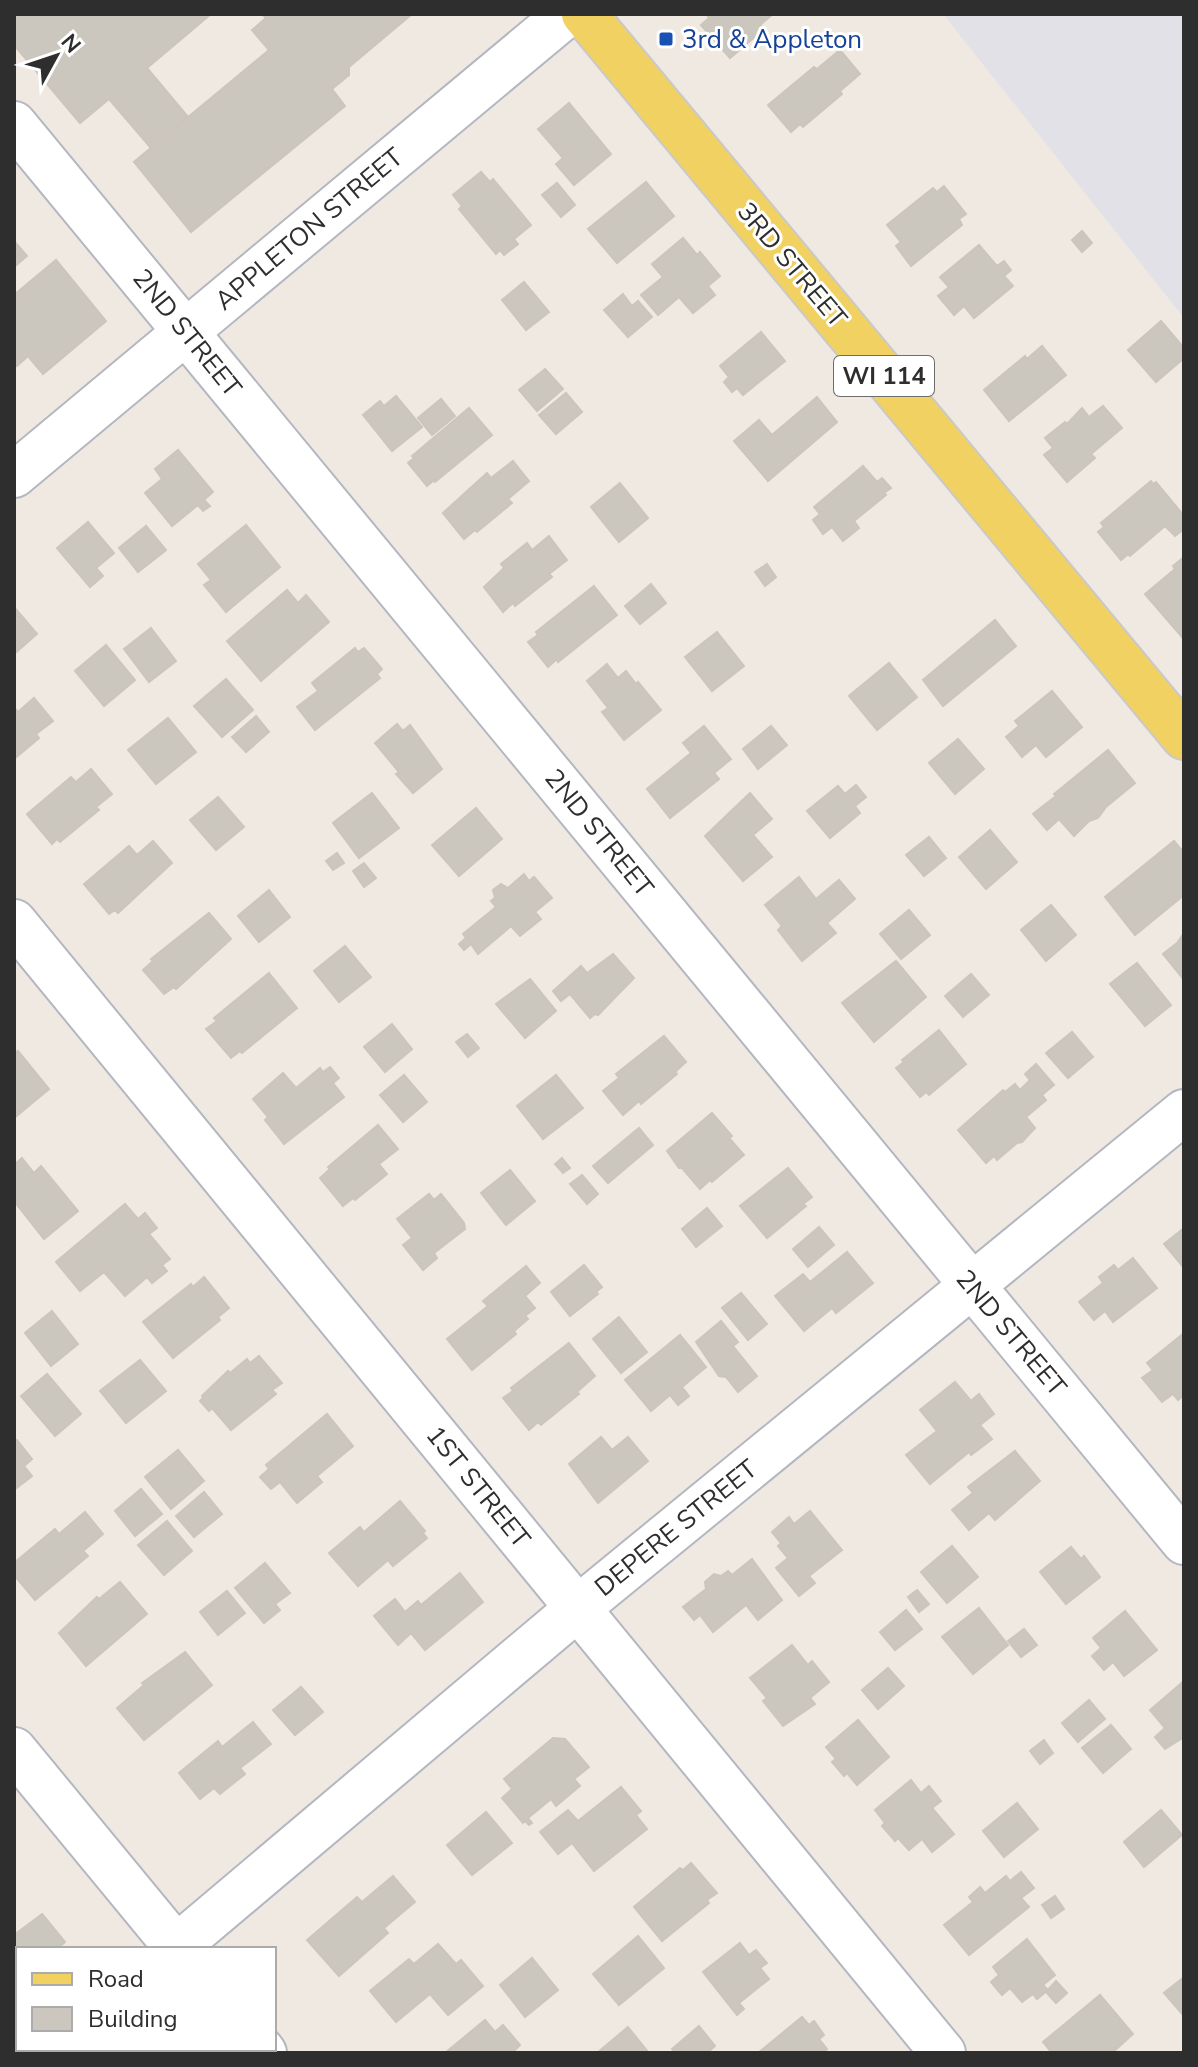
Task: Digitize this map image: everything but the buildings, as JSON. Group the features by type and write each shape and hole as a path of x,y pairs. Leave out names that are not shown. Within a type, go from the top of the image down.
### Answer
{"main road":[{"name":"3RD STREET","path":"584,14 1184,737"}],"street":[{"name":"APPLETON STREET","path":"14,475 567,14"},
{"name":"2ND STREET","path":"14,124 1184,1542"},
{"name":"1ST STREET","path":"14,922 943,2053"},
{"name":"DEPERE STREET","path":"177,1947 578,1608 1184,1112"},
{"path":"14,1750 175,1947"}],"shaded area":[{"path":"943,14 1184,14 1184,318"}],"place":[{"name":"3rd & Appleton","path":"666,39"}]}
